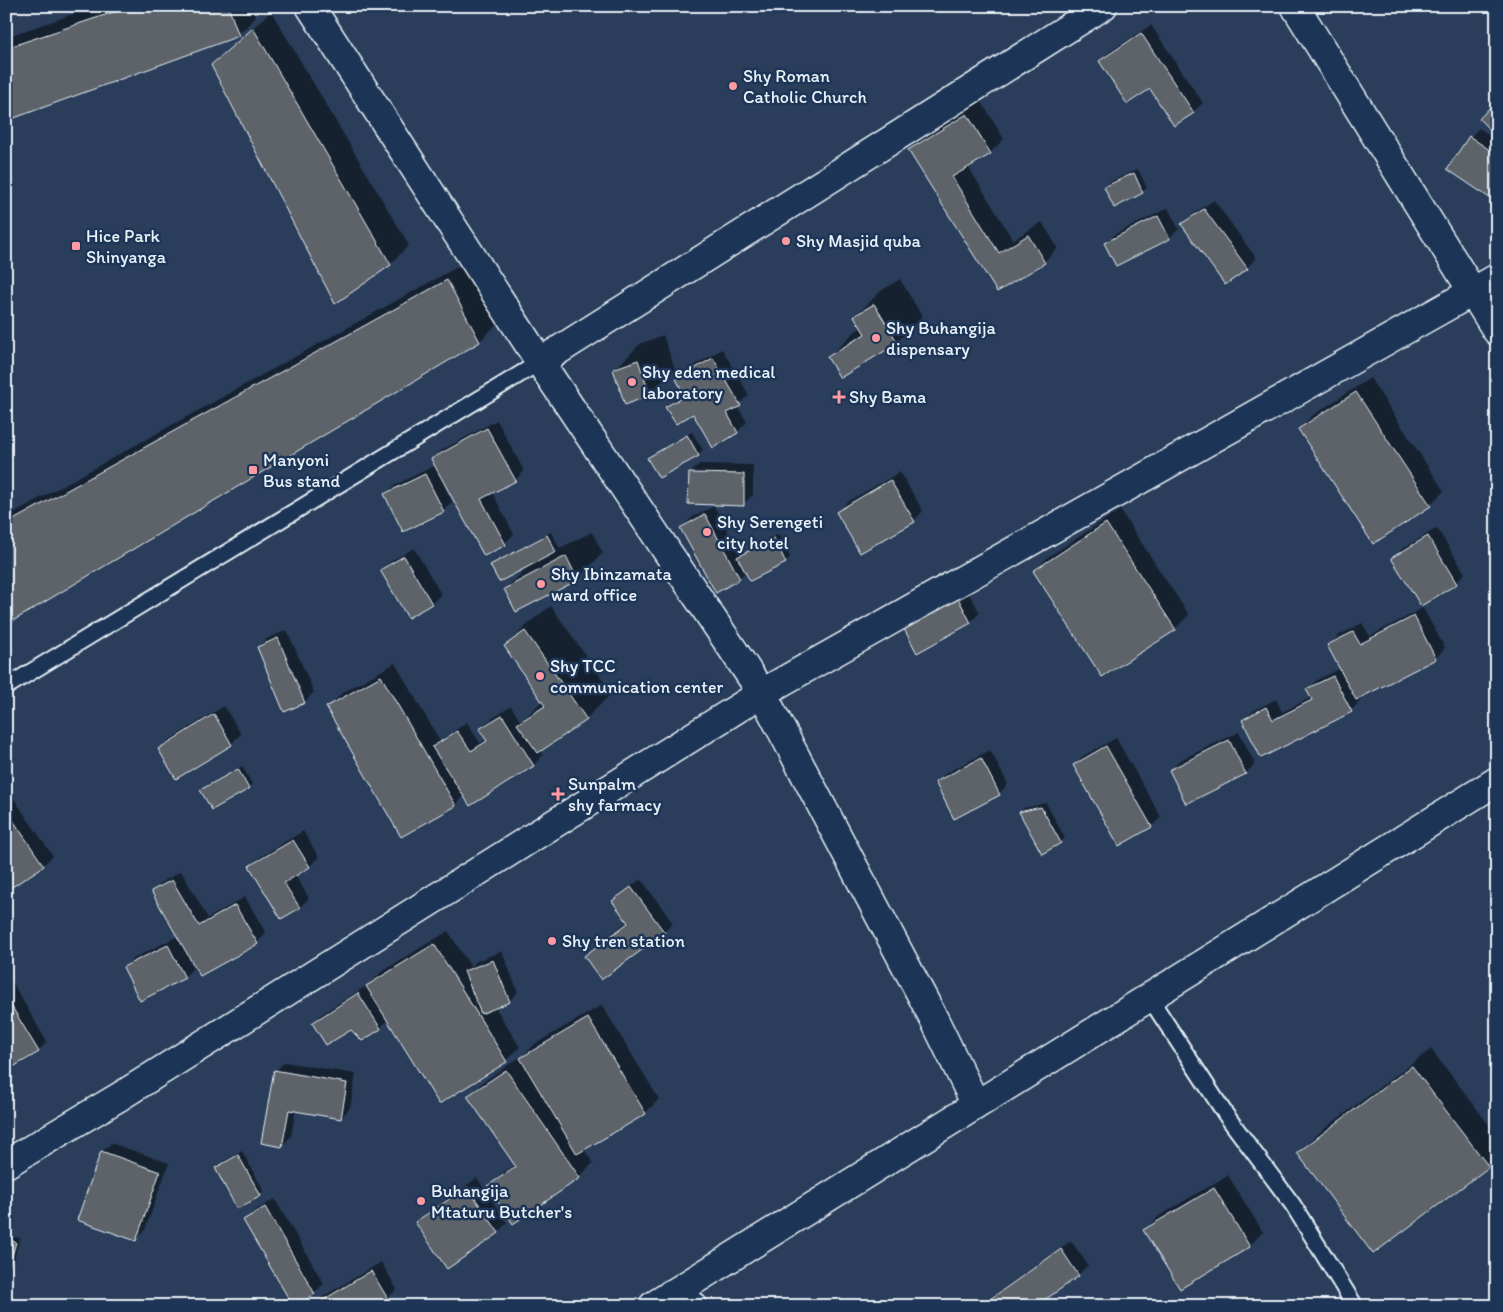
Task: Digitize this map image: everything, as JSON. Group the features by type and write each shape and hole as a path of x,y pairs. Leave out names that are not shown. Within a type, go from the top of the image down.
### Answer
{"main road":[{"path":"310,6 540,362 762,693 934,1019 976,1105"},
{"path":"540,362 1103,6"},
{"path":"1295,6 1497,331"},
{"path":"6,1164 119,1097 762,693 1497,278"},
{"path":"672,1302 976,1105 1497,781"}],"lane":[{"path":"6,687 540,362"},
{"path":"1149,997 1226,1115 1293,1205 1355,1306"}],"building":[{"path":"132,6 228,6 239,36 6,121 6,48"},
{"path":"253,28 391,265 335,304 211,65"},
{"path":"1141,33 1194,113 1174,126 1150,89 1127,104 1099,61"},
{"path":"1495,102 1497,104 1497,137 1479,119"},
{"path":"967,114 991,154 952,177 999,253 1028,235 1045,263 997,292 908,150"},
{"path":"1469,136 1497,155 1497,203 1447,169"},
{"path":"1134,173 1143,193 1114,208 1104,187"},
{"path":"1204,209 1248,269 1225,285 1181,224"},
{"path":"1158,216 1170,239 1116,266 1104,243"},
{"path":"447,280 480,342 6,625 6,524"},
{"name":"Shy Buhangija dispensary","path":"874,304 898,343 840,378 827,357 865,334 854,316"},
{"path":"713,358 741,406 727,413 738,433 713,448 693,414 676,424 665,407 685,396 676,379"},
{"name":"Shy eden medical laboratory","path":"638,360 650,395 625,405 613,369"},
{"path":"1356,392 1431,506 1373,544 1298,429"},
{"path":"487,428 516,481 481,499 506,545 484,556 431,459"},
{"path":"687,435 699,456 659,478 647,458"},
{"path":"689,473 744,474 744,506 688,504"},
{"path":"425,474 444,512 403,532 384,494"},
{"path":"890,480 915,522 860,553 836,512"},
{"path":"705,514 740,579 716,593 680,528"},
{"path":"1106,523 1176,630 1102,677 1033,571"},
{"path":"547,535 556,552 499,582 490,565"},
{"path":"1428,536 1457,584 1421,606 1391,558"},
{"path":"774,538 786,563 750,581 737,557"},
{"path":"404,556 432,604 408,618 380,570"},
{"name":"Shy Ibinzamata ward office","path":"566,556 578,580 516,612 504,589"},
{"path":"958,598 971,623 917,653 903,627"},
{"path":"1414,616 1436,659 1356,700 1327,645 1353,632 1360,644"},
{"name":"Shy TCC communication center","path":"525,631 587,720 538,753 517,724 545,706 504,646"},
{"path":"278,638 305,703 284,712 257,647"},
{"path":"381,676 456,806 401,837 326,707"},
{"path":"1333,676 1352,712 1261,758 1242,720 1266,707 1273,720 1312,700 1306,689"},
{"path":"214,714 232,745 176,779 158,749"},
{"path":"502,715 534,766 470,806 432,747 457,731 471,751 487,741 479,729"},
{"path":"1229,740 1246,774 1186,804 1169,770"},
{"path":"1106,746 1152,827 1119,846 1073,765"},
{"path":"981,758 1000,795 954,819 935,782"},
{"path":"238,769 249,789 212,810 200,790"},
{"path":"1041,807 1061,843 1042,854 1019,812"},
{"path":"6,810 44,866 6,891"},
{"path":"293,840 310,867 284,883 300,908 281,919 249,866"},
{"path":"172,880 199,926 235,905 258,944 200,976 151,891"},
{"path":"631,887 665,933 601,980 584,956 628,923 612,901"},
{"path":"434,944 507,1062 439,1104 366,986"},
{"path":"168,945 185,978 140,1001 123,967"},
{"path":"493,960 510,1002 481,1014 464,971"},
{"path":"358,993 381,1029 362,1041 351,1030 326,1045 312,1023"},
{"path":"6,997 39,1052 6,1071"},
{"path":"588,1018 646,1114 577,1154 520,1058"},
{"path":"1412,1066 1489,1167 1373,1254 1297,1153"},
{"path":"274,1070 347,1083 341,1119 289,1110 282,1147 261,1143"},
{"path":"506,1070 580,1178 513,1224 487,1186 516,1167 467,1096"},
{"path":"101,1151 160,1172 136,1241 77,1220"},
{"path":"238,1155 261,1196 237,1209 215,1168"},
{"path":"467,1187 499,1233 447,1269 415,1222"},
{"path":"1214,1188 1250,1247 1180,1289 1143,1230"},
{"path":"265,1207 315,1294 295,1306 293,1306 243,1220"},
{"path":"6,1240 16,1242 6,1279"},
{"path":"1061,1249 1079,1276 1036,1306 980,1306"},
{"path":"371,1271 388,1299 378,1306 313,1306"}],"place":[{"name":"Shy Roman Catholic Church","path":"733,86"},
{"name":"Shy Masjid quba","path":"786,241"},
{"name":"Hice Park Shinyanga","path":"76,246"},
{"name":"Shy Buhangija dispensary","path":"876,338"},
{"name":"Shy eden medical laboratory","path":"632,382"},
{"name":"Shy Bama","path":"839,397"},
{"name":"Manyoni Bus stand","path":"253,470"},
{"name":"Shy Serengeti city hotel","path":"707,532"},
{"name":"Shy Ibinzamata ward office","path":"541,584"},
{"name":"Shy TCC communication center","path":"540,676"},
{"name":"Sunpalm shy farmacy","path":"558,794"},
{"name":"Shy tren station","path":"552,941"},
{"name":"Buhangija Mtaturu Butcher's","path":"421,1201"}]}
